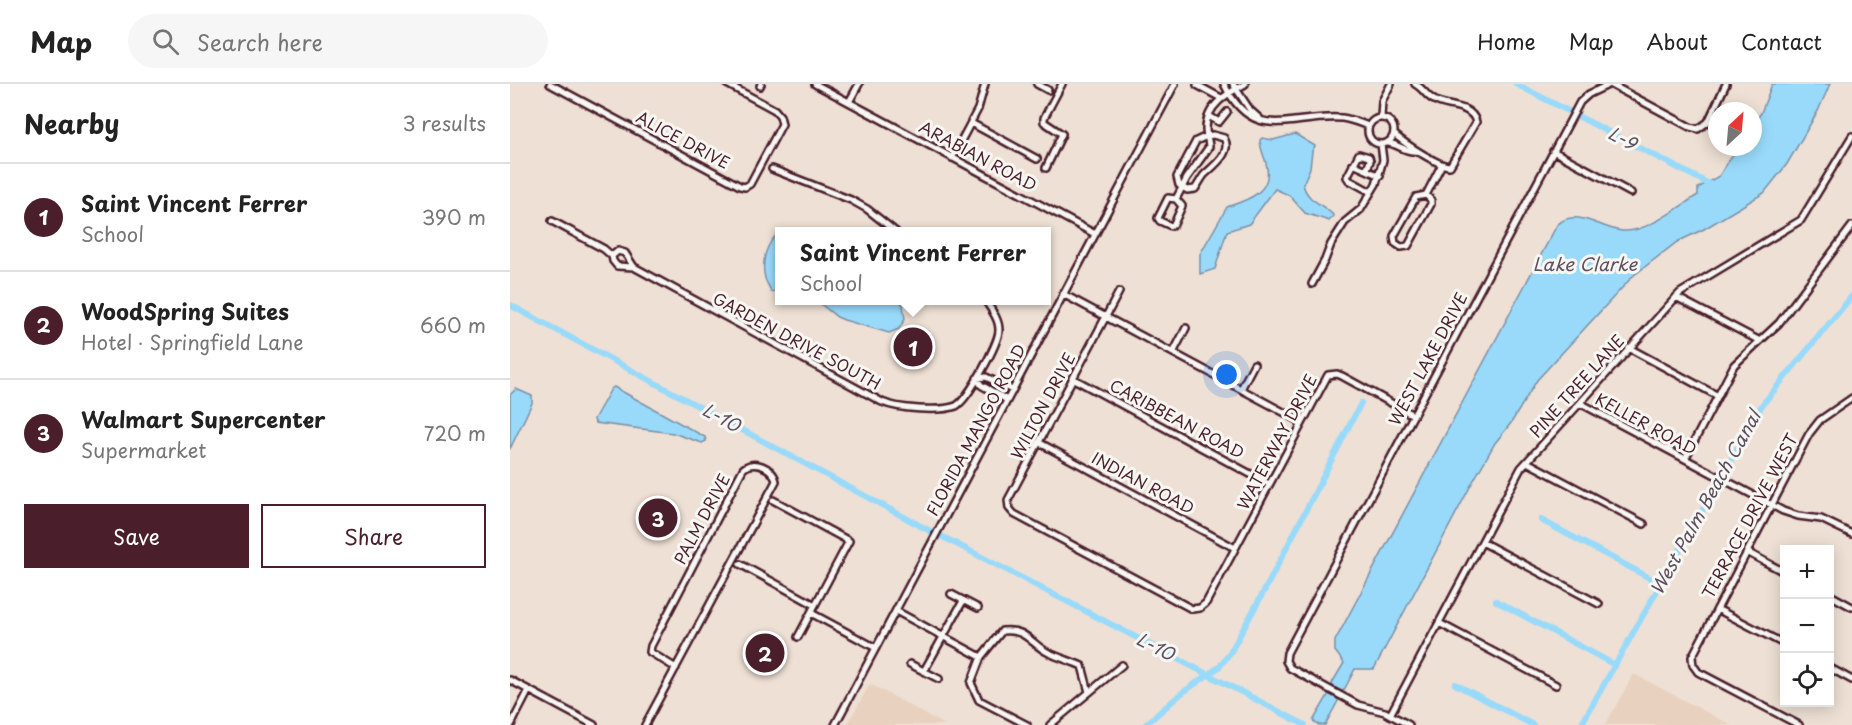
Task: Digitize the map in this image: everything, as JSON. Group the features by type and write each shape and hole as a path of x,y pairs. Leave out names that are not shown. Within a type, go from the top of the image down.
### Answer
{"street":[{"name":"ALICE DRIVE","path":"550,84 745,187 750,184 782,124 775,110 727,84"},
{"name":"ARABIAN ROAD","path":"816,84 1095,234"},
{"path":"849,102 859,84"},
{"path":"952,158 982,100 985,84"},
{"path":"1037,84 1048,90"},
{"path":"1046,168 1062,134 1044,122 1044,118 1062,84"},
{"name":"FLORIDA MANGO ROAD","path":"835,725 1174,84"},
{"path":"1224,84 1238,107 1253,118 1274,123 1343,118 1368,126"},
{"path":"1176,200 1194,167 1209,147 1206,127 1209,116 1221,98 1234,87 1245,84"},
{"path":"1381,117 1382,101 1391,84"},
{"path":"1415,84 1440,104 1456,106 1476,118 1476,122 1453,163 1447,166 1417,151 1394,134 1392,122 1381,117 1372,121 1368,126 1370,138 1384,143 1395,143 1412,152 1417,151"},
{"path":"1610,84 1690,127 1698,129 1708,122 1726,84"},
{"name":"WEST LAKE DRIVE","path":"1390,715 1362,707 1290,668 1286,661 1287,653 1569,121 1586,96 1610,84"},
{"path":"1197,85 1221,98"},
{"path":"1234,87 1250,110 1262,120"},
{"path":"1209,116 1219,122 1227,112"},
{"path":"971,123 1037,159"},
{"path":"1312,284 1331,244 1345,222 1361,210 1380,176 1384,143 1394,134"},
{"path":"1207,136 1224,138 1227,147 1217,165 1204,174 1196,189 1182,187 1176,181 1177,177 1196,141 1207,136"},
{"name":"PINE TREE LANE","path":"1390,715 1521,468 1680,293 1802,220 1850,145 1852,136"},
{"path":"1553,151 1631,193"},
{"path":"1367,169 1369,157 1359,154 1348,173 1349,180 1371,192"},
{"path":"1353,164 1380,176"},
{"path":"1426,195 1442,164"},
{"path":"772,169 851,200 891,227"},
{"path":"1426,195 1431,200 1431,204 1408,246 1401,247 1395,243 1394,236 1416,197 1426,195"},
{"path":"1168,198 1176,200 1181,202 1182,209 1174,224 1167,225 1160,221 1159,214 1168,198"},
{"name":"GARDEN DRIVE SOUTH","path":"552,222 604,249 612,256 617,266 634,267 891,406 908,409 952,407 960,404 966,398 999,333 998,321 989,305"},
{"path":"1685,459 1734,365 1779,323 1852,226"},
{"name":"GARDEN DRIVE SOUTH","path":"612,256 618,251 625,253 634,267"},
{"name":"WILTON DRIVE","path":"1119,292 1008,500 1009,508 1014,514 1192,609 1203,606"},
{"path":"1063,294 1302,422"},
{"path":"1676,297 1760,341"},
{"path":"1173,353 1186,328"},
{"path":"1629,348 1718,396"},
{"path":"1240,389 1254,364"},
{"name":"WATERWAY DRIVE","path":"1203,606 1324,379 1332,374 1342,376 1413,415"},
{"path":"1007,400 981,385 977,378 986,377 1012,390"},
{"name":"CARIBBEAN ROAD","path":"1072,378 1269,484"},
{"name":"TERRACE DRIVE WEST","path":"1799,725 1698,672 1691,662 1693,653 1814,427 1828,414 1852,398"},
{"name":"KELLER ROAD","path":"1580,404 1771,505 1790,514 1821,519 1852,534"},
{"name":"INDIAN ROAD","path":"1038,442 1235,548"},
{"path":"1527,462 1644,524"},
{"name":"PALM DRIVE","path":"645,725 676,668 776,481 771,471 757,464 752,464 743,470 651,646 650,652 676,668"},
{"path":"773,500 849,541 798,637"},
{"path":"1482,542 1599,604"},
{"path":"1747,552 1780,569"},
{"path":"740,564 815,605"},
{"path":"951,594 978,608"},
{"path":"1834,598 1852,607"},
{"path":"924,671 963,601"},
{"path":"1717,609 1780,642"},
{"path":"896,611 981,657"},
{"path":"811,613 876,648"},
{"path":"1439,623 1556,685"},
{"path":"1027,725 979,700 971,683 981,657 1002,631 1013,630 1024,634 1050,653 1082,666 1089,692"},
{"path":"910,664 939,679"},
{"path":"1050,725 1122,665"},
{"path":"1834,670 1852,680"},
{"path":"510,680 594,725"},
{"path":"511,725 529,690"},
{"path":"1390,715 1409,725"}],"shaded area":[{"path":"1634,674 1731,725 1605,725"},
{"path":"870,684 945,725 847,725"}],"water":[{"name":"Lake Clarke","path":"1772,84 1830,84 1818,111 1787,164 1764,193 1704,229 1677,242 1633,276 1537,380 1511,423 1495,443 1471,485 1374,669 1355,669 1337,698 1338,701 1325,725 1319,725 1313,721 1344,663 1335,651 1335,641 1557,225 1572,218 1589,220 1623,231 1632,231 1652,224 1698,195 1698,188 1719,176 1732,156 1762,156 1762,110"},
{"path":"1295,134 1315,146 1312,151 1310,168 1303,184 1305,190 1312,199 1334,216 1329,221 1305,213 1289,195 1275,189 1249,224 1227,231 1215,269 1200,274 1200,254 1227,207 1251,198 1263,188 1267,173 1260,140 1262,138 1273,140"},
{"path":"775,237 775,291 771,292 765,278 764,259"},
{"path":"822,305 903,305 905,319 899,329 889,333 837,317"},
{"path":"614,387 705,437 706,441 702,443 673,433 595,423 594,419"},
{"path":"516,389 532,396 532,403 510,449 510,395"}],"waterway":[{"name":"L-9","path":"1516,84 1713,186"},
{"name":"West Palm Beach Canal","path":"1581,725 1762,405 1852,296"},
{"name":"L-10","path":"510,305 932,532"},
{"path":"1145,725 1182,693 1219,667 1230,653 1361,403"},
{"path":"1541,520 1661,584"},
{"name":"L-10","path":"941,536 1305,725"},
{"path":"1496,601 1615,665"},
{"path":"1455,684 1533,725"}],"place":[{"name":"Saint Vincent Ferrer","path":"913,347"},
{"name":"Walmart Supercenter","path":"658,518"},
{"name":"WoodSpring Suites","path":"765,653"}]}
